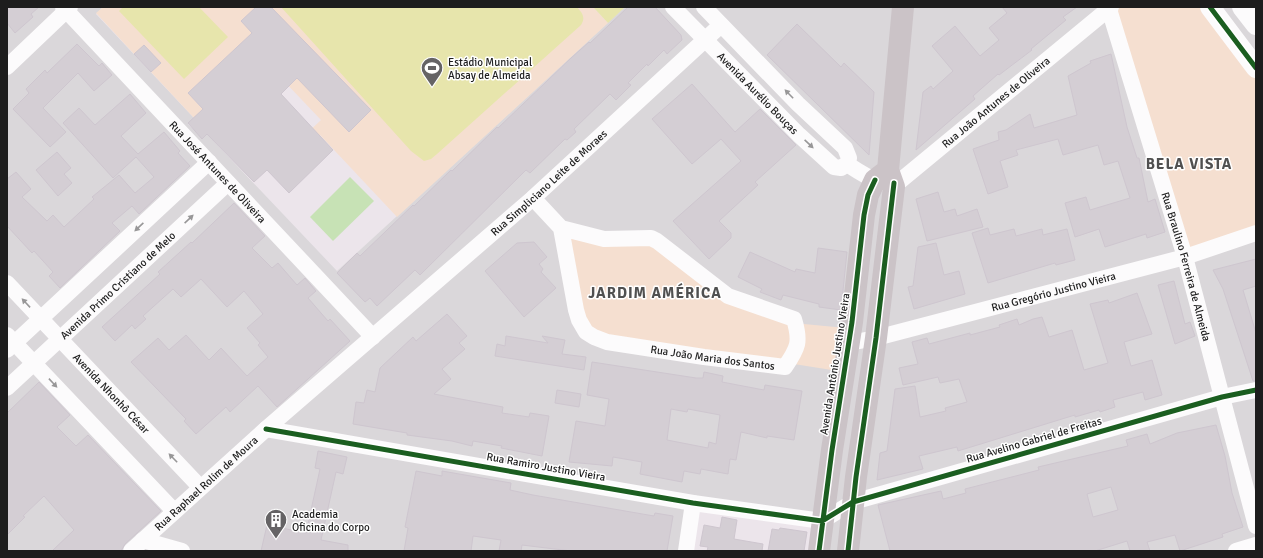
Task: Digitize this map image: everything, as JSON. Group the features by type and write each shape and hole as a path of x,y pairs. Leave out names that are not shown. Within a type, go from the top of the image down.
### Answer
{"main road":[{"name":"Avenida Antônio Justino Vieira","path":"848,551 853,502 876,338 886,178 904,7"},
{"name":"Avenida Antônio Justino Vieira","path":"819,551 822,521 849,343 864,215 868,195 886,178"}],"street":[{"name":"Avenida Aurélio Bouças","path":"673,7 799,135 834,167 842,168 847,164 849,158 845,148 798,104 704,7"},
{"path":"1210,7 1256,68"},
{"path":"1242,7 1256,25"},
{"path":"7,67 66,8"},
{"name":"Rua José Antunes de Oliveira","path":"66,8 373,337"},
{"name":"Rua João Antunes de Oliveira","path":"886,178 897,183 905,178 1110,8"},
{"name":"Rua Braulino Ferreira de Almeida","path":"1110,8 1185,257 1256,526"},
{"name":"Rua Simpliciano Leite de Moraes","path":"373,337 534,198 721,25"},
{"path":"174,511 34,363 10,343 41,319 209,162"},
{"name":"Avenida Aurélio Bouças","path":"847,164 886,178"},
{"name":"Avenida Primo Cristiano de Melo","path":"7,388 228,183"},
{"path":"534,198 561,228"},
{"name":"Rua João Maria dos Santos","path":"561,228 604,238 651,238 657,241 706,281 728,296 794,319 799,336 796,349 785,367 704,357 607,342 594,337 586,332 576,310 561,228"},
{"name":"Rua Gregório Justino Vieira","path":"849,343 876,338 1185,257 1256,233"},
{"name":"Avenida Nhonhô César","path":"7,283 200,487"},
{"name":"Rua Raphael Rolim de Moura","path":"131,551 266,428 373,337"},
{"name":"Rua Avelino Gabriel de Freitas","path":"822,521 853,502 1222,397 1256,390"},
{"name":"Rua Ramiro Justino Vieira","path":"266,428 693,503 822,521"},
{"path":"686,551 693,503"},
{"path":"143,540 182,551"},
{"path":"1236,551 1256,545"}],"shaded area":[{"path":"7,7 103,7 96,14 194,118 188,124 202,138 207,134 337,271 625,7 1109,7 1256,233 1256,551 819,551 821,523 691,505 684,551 7,551"},
{"path":"103,7 593,7 608,23 397,217 320,135 310,144 303,137 321,120 245,40 188,93 221,129 194,118 151,72 161,63 134,54 96,13"},
{"path":"123,7 199,7 228,37 184,79 119,11"},
{"name":"Estádio Municipal Absay de Almeida","path":"281,7 577,7 582,13 583,20 581,25 437,154 431,159 424,161 411,151"},
{"path":"593,7 625,7 608,23"},
{"path":"1111,7 1209,7 1256,69 1256,233 1185,257"},
{"path":"1209,7 1256,7 1256,68"},
{"path":"350,177 374,201 333,241 310,217"},
{"path":"570,232 648,241 701,281 793,323 846,328 838,371 591,332 580,314"}],"building":[{"path":"7,7 39,7 31,14 33,17 15,33 7,23"},
{"path":"256,7 271,7 371,110 349,132 297,78 281,94 333,150 289,193 267,170 254,182 207,134 202,139 188,123 203,109 188,93 252,33 241,21"},
{"path":"628,7 655,7 681,35 682,40 667,54 664,50 648,66 647,64 628,83 631,85 616,100 610,94 574,129 576,132 567,140 565,139 530,173 526,170 420,275 415,270 377,306 370,298 365,302 337,273 357,253 360,256 571,58 589,42 590,43"},
{"path":"1002,7 1077,7 1063,17 1066,20 1031,49 1032,50 999,75 998,74 973,96 975,99 916,150 923,92 931,86 933,89 953,71 932,46 955,26 980,56 999,40 989,28 1007,13"},
{"path":"797,24 841,67 844,63 874,92 869,155 767,55"},
{"path":"77,44 99,66 102,63 112,75 94,91 78,73 43,108 66,132 50,147 13,109 29,93 26,89 45,70 47,73"},
{"path":"144,45 161,63 151,72 134,54"},
{"path":"1111,54 1127,127 1137,158 1139,158 1148,202 1155,199 1165,232 1147,238 1146,234 1105,247 1099,229 1075,237 1065,203 1086,197 1090,210 1130,198 1118,161 1104,165 1098,145 1063,155 1058,139 1016,150 1018,155 1000,161 1008,187 988,194 973,149 999,140 998,132 1006,130 1030,114 1034,128 1077,115 1068,76 1091,63 1090,61"},
{"path":"692,84 735,132 760,109 796,145 755,182 758,185 719,221 731,233 731,238 709,259 673,221 741,161 721,139 692,164 652,119"},
{"path":"130,94 146,113 121,136 138,154 164,132 180,151 178,153 190,166 139,214 132,206 112,223 120,231 60,288 49,276 53,272 34,251 32,253 7,226 7,179 16,172 31,189 22,197 47,221 53,215 64,227 94,199 92,197 119,175 135,193 154,177 136,157 113,178 63,123 79,108 95,125"},
{"path":"57,152 71,168 64,174 72,183 58,196 36,170"},
{"path":"938,192 944,212 955,209 957,216 977,209 983,227 927,241 916,199"},
{"path":"234,203 265,236 252,248 272,268 278,263 297,285 305,278 316,291 308,298 328,321 330,319 350,341 277,407 258,386 230,412 226,407 196,434 184,421 186,419 131,362 158,338 169,350 186,335 209,360 221,348 247,376 268,357 258,345 260,343 247,328 263,314 244,291 227,307 201,279 181,297 173,289 143,316 146,319 135,329 132,325 115,341 102,327 160,274 158,272 191,242 192,243"},
{"path":"988,228 990,235 1014,229 1016,236 1042,229 1043,235 1067,229 1075,260 1056,265 1055,263 988,283 972,233"},
{"path":"534,242 547,257 539,264 543,269 541,272 556,288 524,317 485,271 517,243"},
{"path":"936,243 944,275 959,271 965,294 914,309 908,287 913,286 918,247"},
{"path":"818,248 847,252 841,310 819,307 819,304 783,295 781,300 760,292 762,289 738,277 750,252 795,272 796,269 815,273"},
{"path":"1256,259 1256,286 1243,290 1256,333 1256,381 1253,381 1223,289 1213,270"},
{"path":"1174,281 1185,324 1190,322 1195,336 1175,344 1158,285"},
{"path":"1137,293 1152,334 1124,342 1131,366 1152,360 1162,395 1145,400 1143,392 1113,400 1115,407 1100,412 1099,410 1075,417 1075,415 958,451 957,447 919,456 923,469 877,480 880,453 887,451 895,389 915,386 920,417 946,411 945,408 967,402 959,379 940,383 938,377 903,385 899,368 918,364 912,342 927,338 929,344 1000,327 999,325 1017,319 1019,325 1042,317 1049,337 1072,330 1084,370 1108,363 1090,304 1108,300 1109,303"},
{"path":"447,314 467,336 459,343 465,349 442,369 451,379 434,394 503,407 502,413 529,417 530,413 549,416 542,456 501,448 502,446 473,441 472,446 452,441 407,435 407,433 353,424 356,402 364,403 367,390 375,392 380,368 413,337 416,341"},
{"path":"506,336 548,343 542,336 565,340 562,354 586,357 584,370 495,356 497,344 505,346"},
{"path":"592,362 696,378 703,378 704,372 723,376 722,382 764,390 765,385 802,391 794,440 767,436 767,438 741,432 736,460 730,459 728,474 701,469 700,474 684,471 682,482 640,474 642,462 613,457 612,466 569,462 576,421 605,426 609,399 587,395","holes":["671,409 687,412 688,409 720,415 716,444 709,442 708,448 667,440"]},
{"path":"39,382 70,415 57,427 76,446 88,435 161,511 125,544 121,551 52,551 74,530 44,496 23,516 25,517 7,535 7,413"},
{"path":"557,390 581,394 579,407 555,403"},
{"path":"1216,425 1225,456 1232,493 1243,527 1222,534 1223,537 1180,551 1175,535 1147,542 1150,551 1130,551 1127,541 1095,551 890,551 878,505 941,491 943,499 966,493 965,489 1039,470 1038,467 1128,446 1126,440 1147,434 1150,444 1177,433","holes":["1111,487 1118,510 1093,517 1087,494"]},
{"path":"318,451 347,457 343,474 336,472 321,540 348,545 348,551 261,551 267,525 306,533 320,469 315,468"},
{"path":"416,471 442,476 442,471 511,483 510,490 533,495 654,516 655,513 673,516 667,551 571,551 522,545 521,551 499,551 501,540 473,536 471,551 404,551 408,528 405,527"},
{"path":"722,517 737,520 734,539 763,544 762,551 707,551 708,547 700,546 704,525 720,528"},
{"path":"780,528 807,532 804,551 768,551 772,529 779,530"}],"cycle path":[{"path":"1210,7 1256,68"},
{"path":"819,551 832,450 852,322 864,215 868,195 875,180"},
{"path":"848,551 856,477 876,338 894,183"},
{"path":"266,429 693,503 822,521 853,502 1222,397 1256,390"}],"place":[{"name":"Estádio Municipal Absay de Almeida","path":"432,88"},
{"name":"Academia Oficina do Corpo","path":"276,540"}],"district":[{"name":"BELA VISTA","path":"1189,164"},
{"name":"JARDIM AMÉRICA","path":"655,293"}]}
